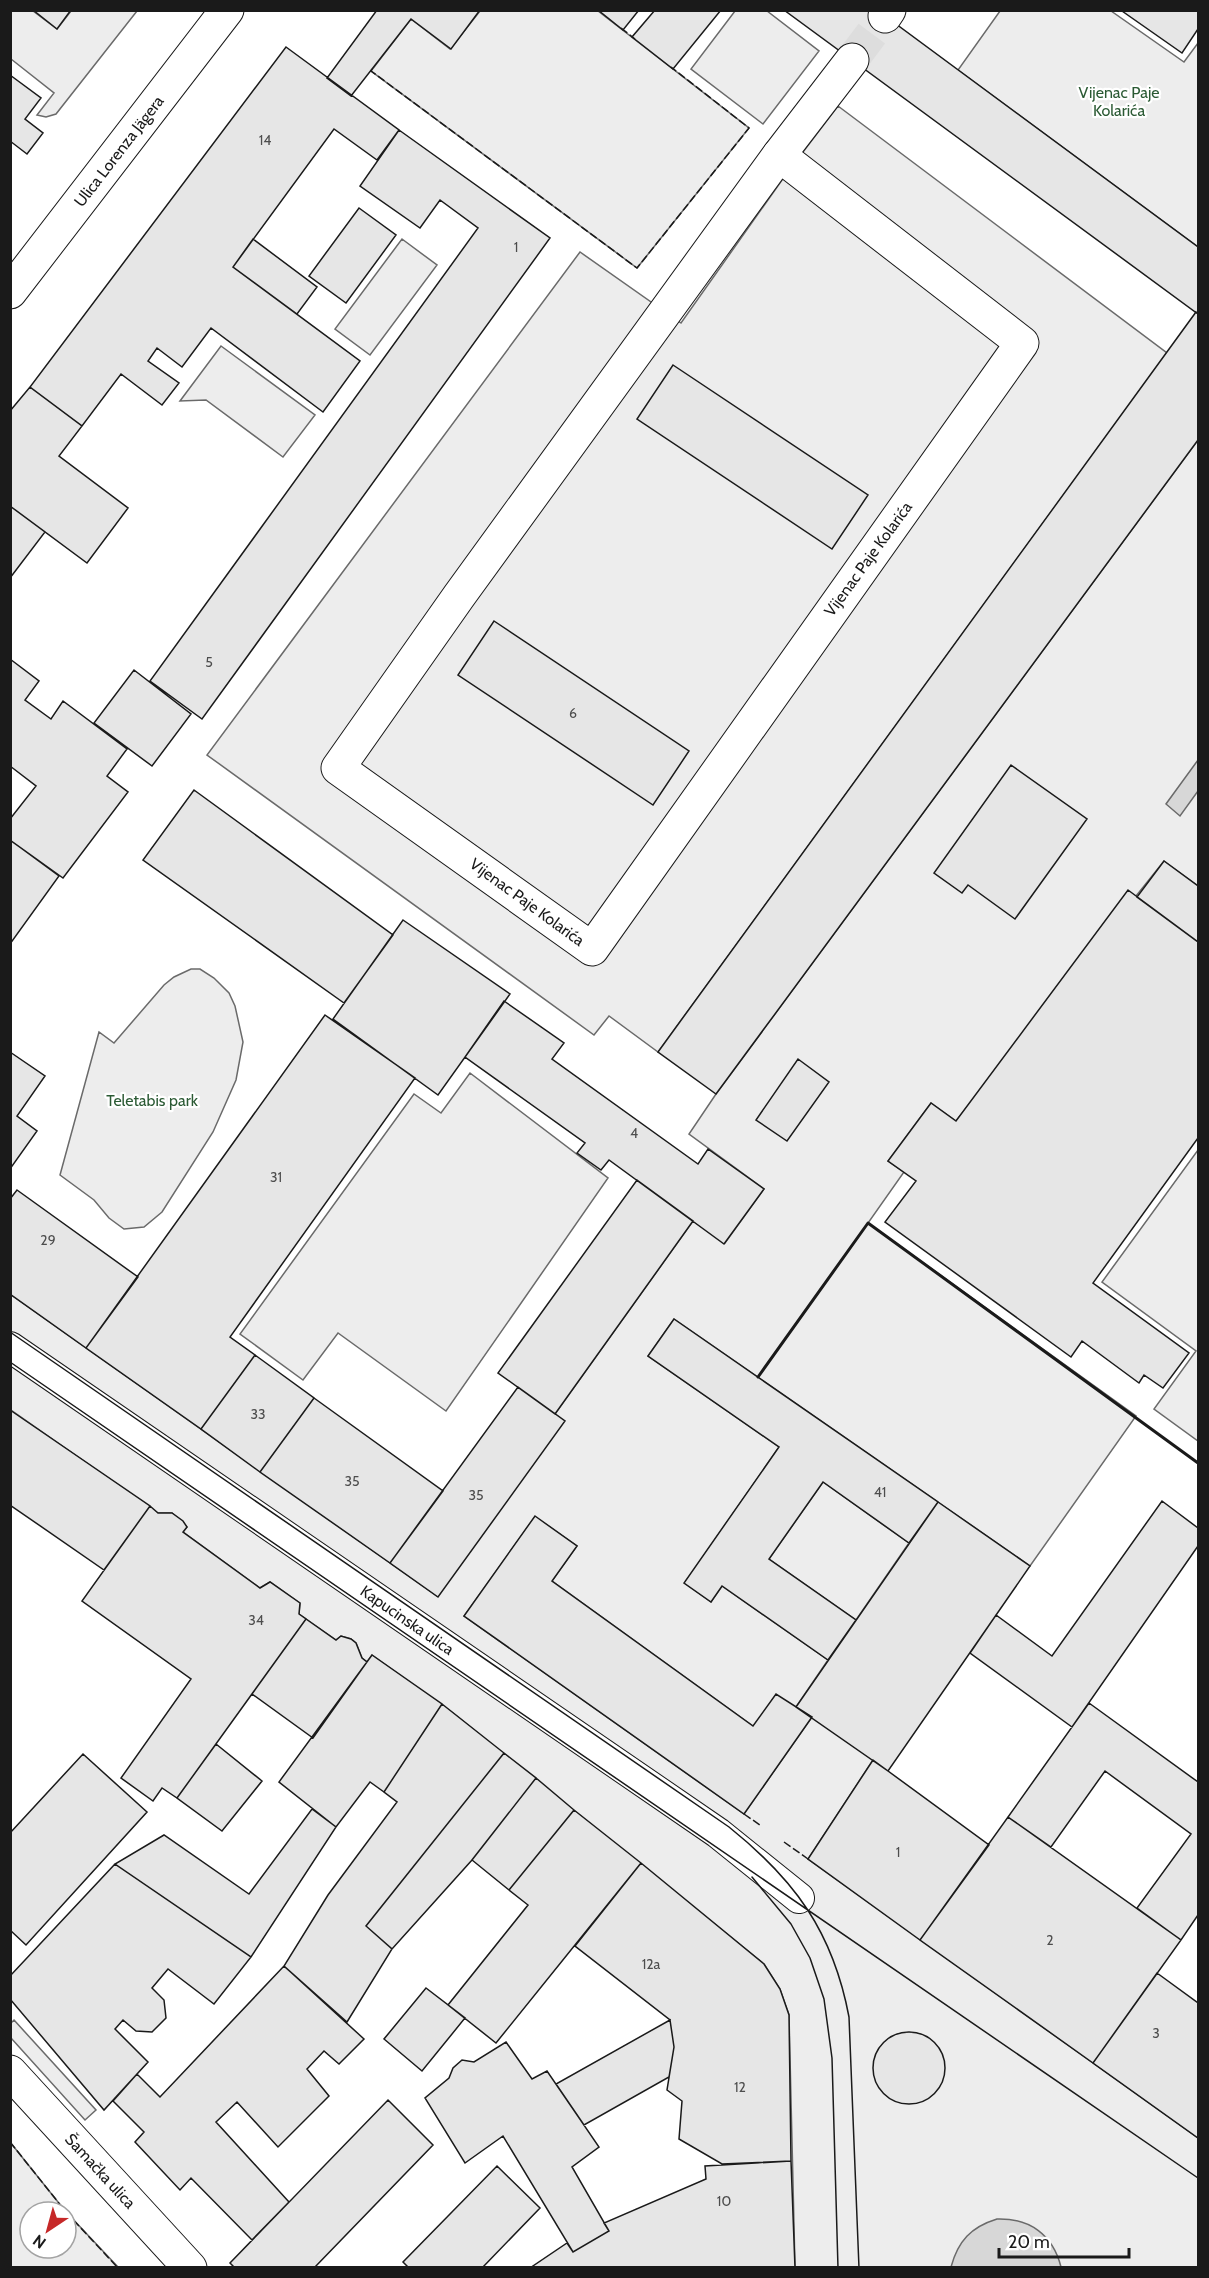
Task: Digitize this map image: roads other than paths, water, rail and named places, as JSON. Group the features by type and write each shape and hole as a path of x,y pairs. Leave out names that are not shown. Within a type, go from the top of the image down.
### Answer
{"street":[{"name":"Ulica Lorenza Jägera","path":"10,292 227,10"},
{"name":"Vijenac Paje Kolarića","path":"779,155 1022,343 592,949 338,768 459,596 779,155 852,60"},
{"name":"Kapucinska ulica","path":"10,1347 718,1833 799,1898"},
{"name":"Šamačka ulica","path":"10,2072 190,2268"}],"tunnel":[{"path":"852,60 885,16"}],"tram line":[{"path":"10,1332 729,1827 773,1867 808,1910 821,1934 833,1959 849,2017 859,2268"},
{"path":"10,1362 1198,2178"},
{"path":"752,1877 791,1924 810,1958 824,1999 832,2058 838,2268"}],"park label":[{"name":"Teletabis park","path":"152,1100"}]}
